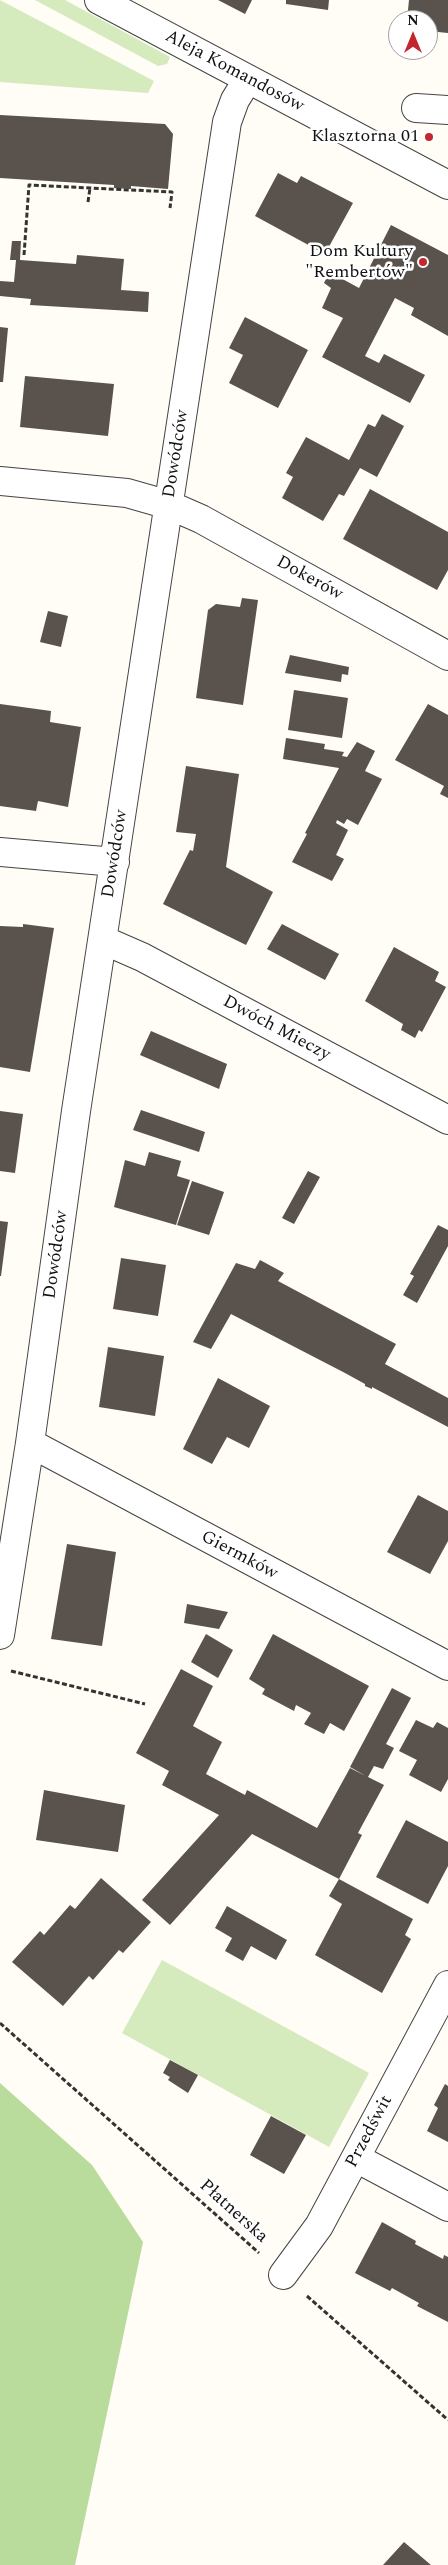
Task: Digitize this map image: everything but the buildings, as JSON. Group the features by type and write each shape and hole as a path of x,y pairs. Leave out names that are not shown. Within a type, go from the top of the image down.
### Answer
{"street":[{"name":"Aleja Komandosów","path":"99,0 448,185"},
{"name":"Dowódców","path":"0,1635 227,122 235,100 248,79"},
{"path":"416,108 448,110"},
{"name":"Dokerów","path":"0,481 127,493 169,505 201,519 448,656"},
{"path":"0,852 115,862"},
{"name":"Dwóch Mieczy","path":"103,940 142,958 448,1120"},
{"name":"Giermków","path":"30,1444 448,1666"},
{"name":"Przedświt","path":"283,2275 318,2226 448,1985"},
{"path":"356,2158 448,2207"}],"path":[{"path":"24,255 29,185 172,192 170,208"},
{"path":"88,202 90,188"},
{"path":"11,1671 145,1704"},
{"name":"Płatnerska","path":"0,2023 448,2420"}],"green space":[{"path":"0,0 154,81 148,93 0,82"},
{"path":"35,0 65,0 170,57 167,64 158,66"},
{"path":"162,1960 369,2073 329,2147 122,2033"},
{"path":"0,2083 92,2165 143,2242 75,2565 0,2565"}],"place":[{"name":"Klasztorna 01","path":"429,137"},
{"name":"Dom Kultury \"Rembertów\"","path":"423,262"}]}
